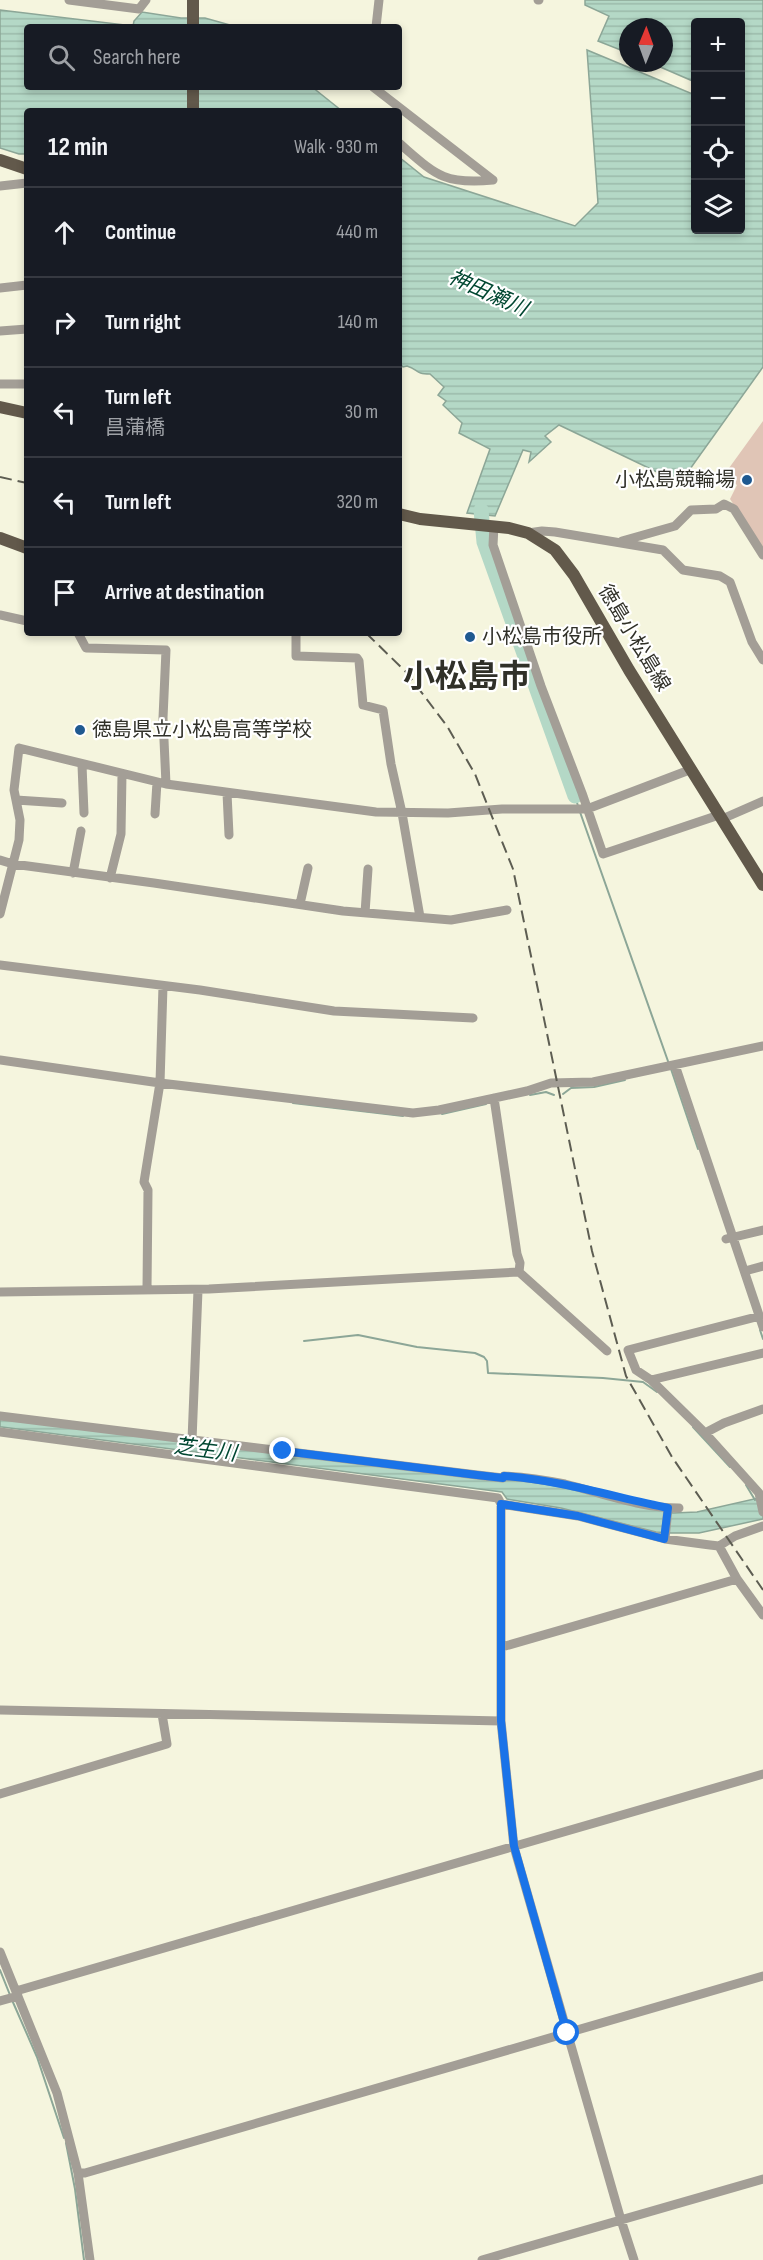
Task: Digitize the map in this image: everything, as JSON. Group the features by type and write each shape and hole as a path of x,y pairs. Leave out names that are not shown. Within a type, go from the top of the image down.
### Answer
{"main road":[{"path":"193,6 193,24"},
{"path":"193,90 193,108"},
{"path":"0,160 24,168"},
{"path":"0,406 24,412"},
{"name":"徳島小松島線","path":"402,515 528,533 555,550 574,575 628,670 763,885"},
{"path":"0,538 24,547"}],"street":[{"path":"69,0 139,9 146,0"},
{"path":"376,24 379,0"},
{"path":"377,90 400,108"},
{"path":"402,110 493,180 453,181 433,172 402,146"},
{"path":"402,117 405,112"},
{"path":"0,186 24,183"},
{"path":"0,288 24,285"},
{"path":"0,331 24,329"},
{"path":"0,384 24,384"},
{"path":"620,542 675,526 691,510 716,509 724,504 734,509 763,555"},
{"path":"492,526 493,545 541,686 603,854 763,801"},
{"path":"528,533 555,532 663,550 683,570 720,576 730,582 752,642 763,660"},
{"path":"0,615 24,620"},
{"path":"80,636 86,648 166,650 161,783 155,814"},
{"path":"296,636 296,656 352,656 359,661 363,705 383,710 420,917"},
{"path":"0,914 19,840 20,820 14,790 19,748 161,783 376,812 402,813 585,809 692,769"},
{"path":"82,765 84,813"},
{"path":"110,878 121,834 122,774"},
{"path":"226,793 229,835"},
{"path":"16,800 62,803"},
{"path":"73,873 81,831"},
{"path":"0,860 73,873 365,913 451,920 507,910"},
{"path":"300,904 308,868"},
{"path":"365,913 368,869"},
{"path":"0,965 334,1011 473,1018"},
{"path":"147,1289 148,1190 144,1182 159,1085 163,986"},
{"path":"0,1060 159,1085 413,1113 495,1101 551,1083 593,1082 763,1046"},
{"path":"671,1066 757,1317 763,1327"},
{"path":"495,1101 520,1263 519,1272"},
{"path":"730,1238 763,1230"},
{"path":"743,1275 763,1266"},
{"path":"0,1292 198,1290 519,1272 608,1351"},
{"path":"192,1440 198,1290"},
{"path":"757,1317 628,1350 636,1370 651,1380 705,1433 760,1494 763,1512"},
{"path":"651,1380 763,1353"},
{"path":"705,1433 724,1423 763,1409"},
{"path":"0,1416 494,1477 519,1477 562,1484 668,1510 679,1508"},
{"path":"0,1432 498,1498 501,1504 501,1721 514,1846 634,2260"},
{"path":"501,1504 578,1516 665,1537 719,1545 735,1536 763,1526"},
{"path":"665,1537 668,1510"},
{"path":"719,1545 737,1579 763,1615"},
{"path":"502,1647 737,1579"},
{"path":"0,1710 501,1721"},
{"path":"0,1794 168,1744 162,1714"},
{"path":"11,1997 763,1774"},
{"path":"0,1952 11,1997 57,2093 78,2173 90,2260"},
{"path":"78,2173 85,2173 763,1976"},
{"path":"482,2260 763,2179"}],"shaded area":[{"name":"小松島競輪場","path":"763,421 763,549 730,499 737,485 724,475"}],"water":[{"name":"神田瀬川","path":"585,0 763,0 763,367 680,483 559,425 545,436 551,442 529,462 531,452 523,450 495,516 467,513 490,449 459,433 462,423 443,405 446,401 438,395 444,387 430,374 419,373 407,366 402,366 402,159 424,177 575,226 598,203 587,50 619,63 619,72 640,72 691,93 691,234 745,234 745,18 691,18 691,80 672,72 673,18 619,18 619,49 598,41 609,16 585,5"},
{"path":"0,10 116,24 24,24 24,90 316,90 338,108 24,108 24,154 0,148"},
{"path":"142,12 181,18 205,18 226,24 133,24"},
{"name":"芝生川","path":"0,1418 506,1478 564,1487 673,1513 697,1512 763,1497 763,1519 699,1533 656,1532 561,1508 507,1499 502,1492 0,1427"}],"waterway":[{"path":"481,510 484,542 575,796"},
{"path":"575,796 578,806"},
{"path":"580,812 669,1064"},
{"path":"671,1069 698,1149"},
{"path":"563,1094 571,1088 594,1087 625,1080"},
{"path":"530,1095 546,1092 554,1095"},
{"path":"293,1103 403,1116"},
{"path":"442,1114 486,1104"},
{"path":"760,1330 763,1339"},
{"path":"304,1341 358,1335 417,1347 475,1353 487,1361 488,1373 643,1382 657,1392"},
{"path":"693,1427 730,1467"},
{"path":"746,1485 755,1500"},
{"path":"0,1970 10,1995"},
{"path":"12,2000 37,2057 64,2138"},
{"path":"66,2143 75,2189 84,2260"}],"railway":[{"path":"0,477 24,482"},
{"path":"369,636 406,672 447,726 475,774 513,869 592,1251 626,1376 672,1457 763,1590"}],"place":[{"name":"小松島競輪場","path":"747,480"},
{"name":"小松島市役所","path":"470,637"},
{"name":"徳島県立小松島高等学校","path":"80,730"}],"district":[{"name":"小松島市","path":"467,677"}],"route":[{"path":"283,1451 503,1478 504,1476 519,1477 562,1484 610,1497 668,1508 664,1539 578,1516 501,1504 501,1721 511,1825 514,1846 567,2033"}]}
